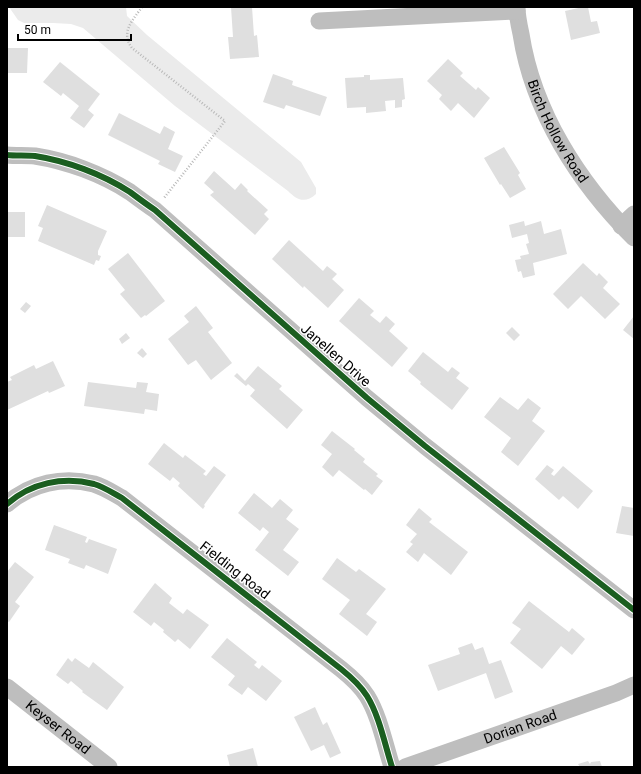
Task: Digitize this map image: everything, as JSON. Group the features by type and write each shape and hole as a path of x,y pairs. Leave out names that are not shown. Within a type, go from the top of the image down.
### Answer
{"street":[{"path":"319,21 517,9"},
{"name":"Birch Hollow Road","path":"517,9 528,70 544,113 558,139 584,178 621,226 634,238"},
{"name":"Janellen Drive","path":"7,155 34,156 63,163 86,171 112,182 130,192 155,210 366,398 634,610"},
{"path":"621,226 634,214"},
{"name":"Fielding Road","path":"7,504 26,490 53,481 67,480 95,484 122,498 341,668 356,682 367,696 375,714 392,767"},
{"name":"Dorian Road","path":"405,767 616,693 634,685"},
{"name":"Keyser Road","path":"7,687 109,767"}],"path":[{"path":"142,7 129,26 127,34 127,41 132,48 225,121 162,201"}],"shaded area":[{"path":"9,7 126,7 127,16 147,35 301,162 316,188 316,194 305,200 295,197 175,106 83,28 71,24 24,23 18,20"}],"building":[{"path":"231,7 252,7 254,36 257,35 259,57 230,59 228,37 233,37"},
{"path":"588,7 591,22 597,21 600,33 571,40 565,11"},
{"path":"7,48 28,48 27,73 7,73"},
{"path":"448,59 463,73 460,76 476,90 478,87 490,98 474,118 458,103 451,111 439,99 442,95 427,81"},
{"path":"60,62 100,94 88,110 94,115 84,128 70,118 79,106 63,93 61,96 43,82"},
{"path":"273,74 293,81 292,85 327,97 320,116 286,105 284,109 263,102"},
{"path":"364,75 370,75 370,80 403,78 405,99 402,100 402,107 395,108 395,100 385,101 386,111 366,113 366,107 347,108 345,78 364,77"},
{"path":"119,113 160,134 164,126 175,132 168,149 183,156 175,172 158,164 160,161 108,135"},
{"path":"504,147 520,173 518,175 526,189 510,198 501,184 500,185 484,158"},
{"path":"214,171 235,190 241,183 248,190 247,191 268,210 264,214 269,219 255,235 210,195 214,192 204,183"},
{"path":"47,205 107,231 98,251 98,255 101,256 99,261 96,260 94,265 38,241 43,228 38,226"},
{"path":"7,212 25,212 25,237 7,237"},
{"path":"524,221 525,226 541,221 544,234 561,229 567,254 533,263 535,275 523,278 521,271 518,272 515,260 521,259 520,256 529,254 526,244 529,243 527,234 512,238 509,225"},
{"path":"289,240 323,271 327,266 337,274 332,279 344,290 328,308 304,286 303,288 272,259"},
{"path":"128,253 165,301 146,316 145,315 141,318 120,294 125,290 108,269"},
{"path":"583,263 597,276 599,273 608,282 603,288 620,304 605,319 581,296 568,309 553,294"},
{"path":"359,298 374,311 370,315 380,323 386,316 395,324 389,331 408,348 392,367 339,321"},
{"path":"26,302 31,306 25,313 20,309"},
{"path":"196,306 213,328 208,332 232,363 211,380 196,360 188,365 168,339 189,322 184,316"},
{"path":"634,316 634,339 623,330"},
{"path":"512,327 520,335 514,341 506,333"},
{"path":"126,333 130,338 122,344 119,339"},
{"path":"142,348 147,354 143,358 137,353"},
{"path":"423,352 448,372 452,367 460,373 456,378 469,388 452,410 420,384 421,382 408,371"},
{"path":"53,361 65,386 49,393 48,391 7,410 7,382 12,380 10,377 34,365 36,369"},
{"path":"258,366 282,386 279,389 303,410 287,429 250,396 255,390 248,384 246,386 234,376 237,373 245,381"},
{"path":"88,382 136,388 137,382 148,383 146,392 159,394 157,411 145,409 144,414 84,406"},
{"path":"500,397 518,410 528,398 541,408 532,421 545,431 518,466 501,452 511,438 484,417"},
{"path":"332,431 355,449 354,450 365,459 363,462 378,474 376,476 383,481 372,495 339,470 333,477 322,467 332,454 321,445"},
{"path":"164,443 183,458 185,455 206,471 203,474 206,476 214,466 226,475 204,505 205,506 203,509 178,486 180,483 173,477 170,481 148,464"},
{"path":"547,465 554,470 551,474 554,476 563,466 593,491 578,509 563,496 559,500 535,479"},
{"path":"254,493 272,508 280,499 293,510 286,519 299,529 283,550 299,562 288,576 255,550 269,532 263,527 260,531 238,513"},
{"path":"622,506 634,508 634,536 616,533"},
{"path":"419,508 432,519 429,522 468,552 451,575 424,553 418,562 406,552 413,544 410,542 417,534 406,525"},
{"path":"54,525 87,537 85,542 87,543 89,539 117,549 108,574 86,565 84,569 68,563 70,559 45,550"},
{"path":"337,558 356,572 359,569 386,589 366,614 377,622 367,636 339,614 350,600 322,579"},
{"path":"15,562 34,577 15,602 20,606 9,622 7,621 7,572"},
{"path":"155,583 172,598 169,603 183,614 187,609 209,625 190,649 178,639 175,642 154,622 151,626 133,612"},
{"path":"529,601 569,632 572,628 585,639 572,655 561,646 542,669 510,643 521,629 512,623"},
{"path":"227,638 257,662 254,665 259,669 262,665 282,681 266,701 248,687 242,695 228,685 235,676 211,657"},
{"path":"472,643 475,650 483,647 489,664 501,660 513,692 495,699 486,673 438,691 428,665 460,654 458,648"},
{"path":"68,658 72,662 75,658 89,668 93,662 124,687 107,710 82,692 83,691 71,681 68,684 56,675"},
{"path":"315,707 323,725 327,722 341,753 330,758 324,745 311,751 294,717"},
{"path":"253,748 258,767 230,767 227,755"},
{"path":"588,761 590,764 591,762 600,761 602,767 580,767 578,764"}],"cycle path":[{"path":"7,155 47,158 84,169 119,185 155,210 367,398 425,446 634,610"},
{"path":"7,504 16,497 37,486 59,481 94,484 105,488 122,498 355,681 367,696 375,712 392,767"}]}
